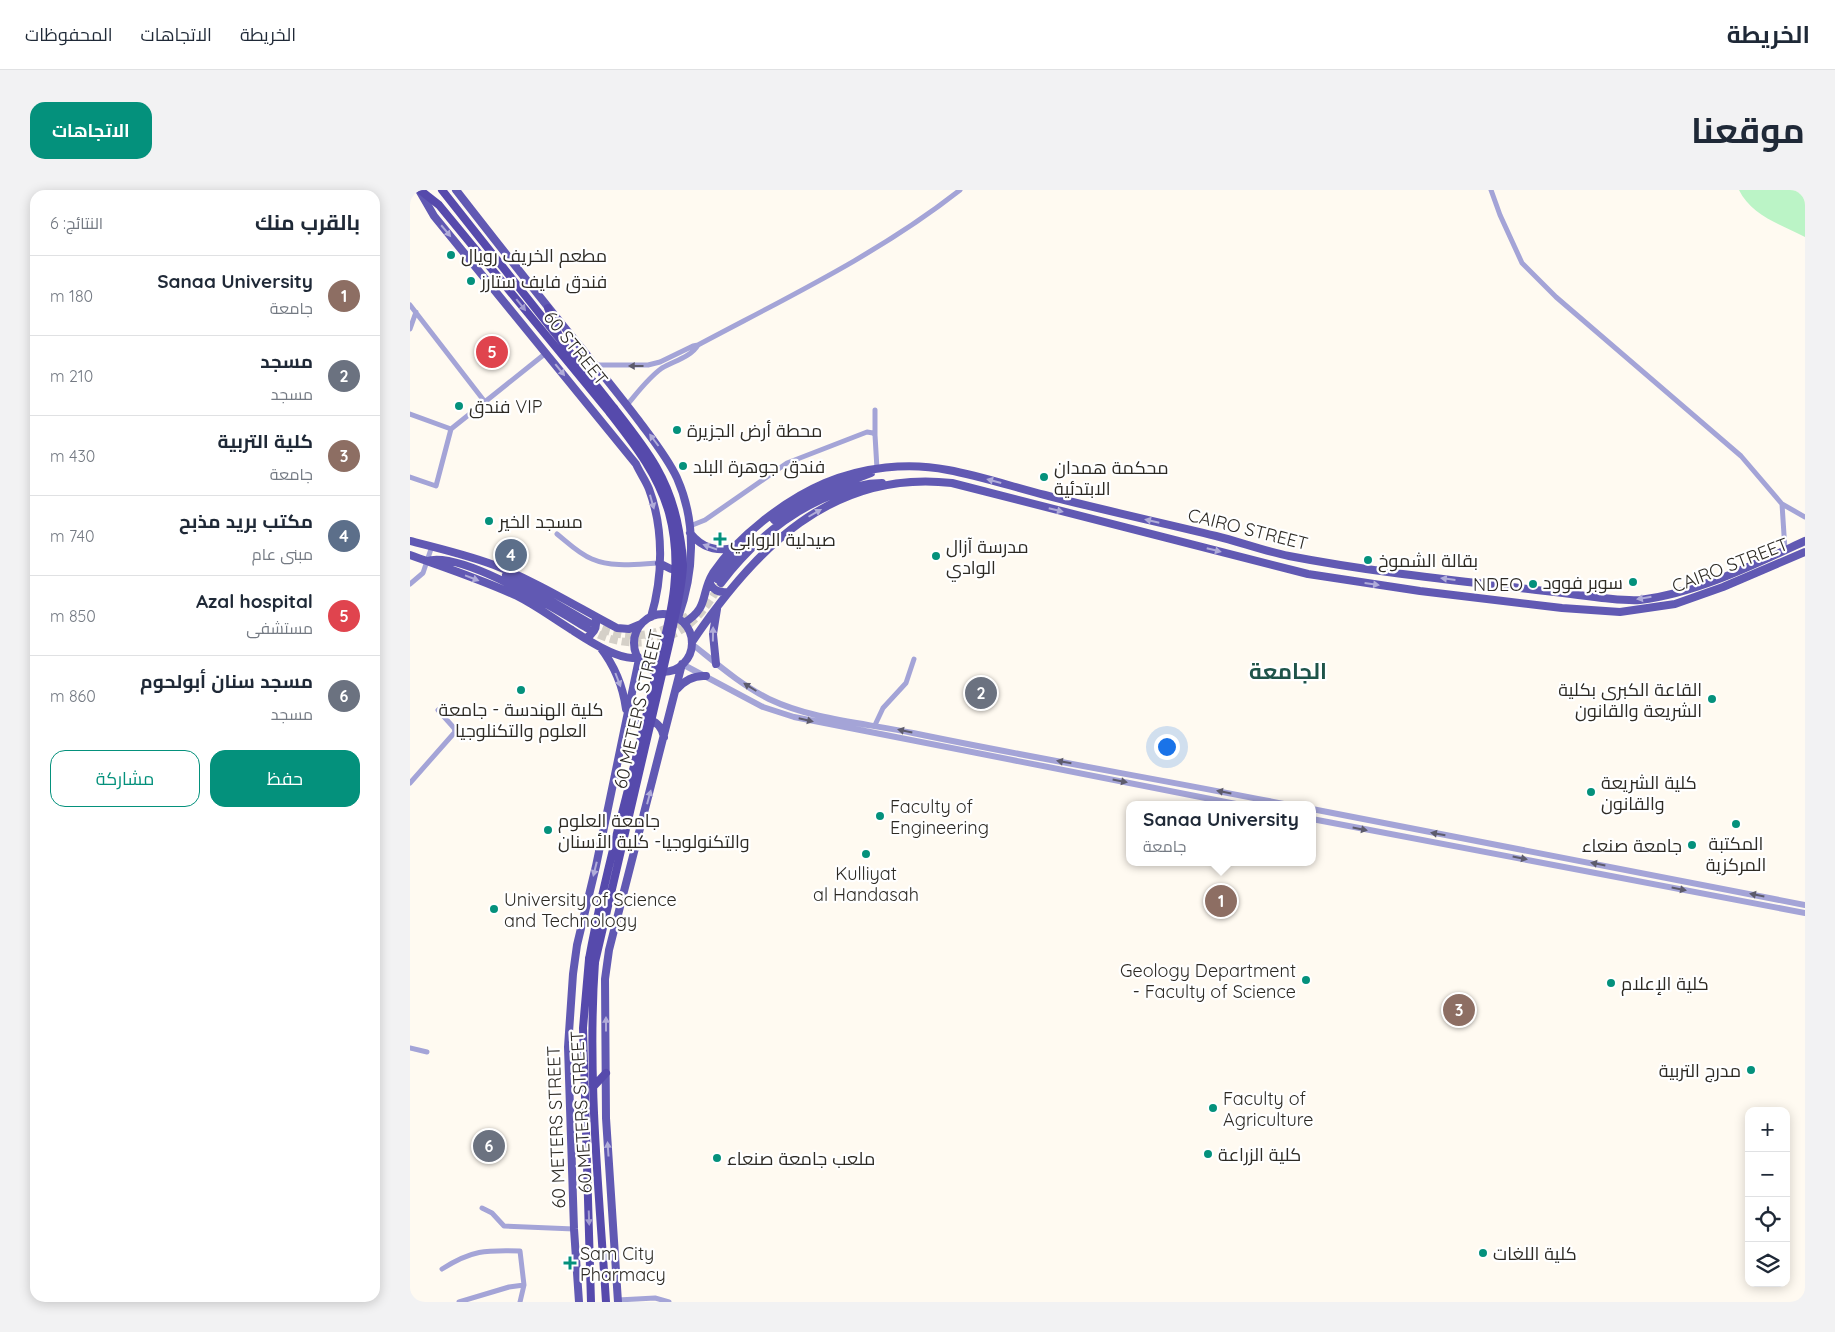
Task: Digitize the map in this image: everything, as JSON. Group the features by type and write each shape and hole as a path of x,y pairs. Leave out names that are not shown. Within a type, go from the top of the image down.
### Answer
{"highway":[{"name":"60 STREET","path":"419,190 439,205 612,411"},
{"name":"60 STREET","path":"442,190 561,342 612,411"},
{"path":"548,308 561,342"},
{"name":"60 METERS STREET","path":"591,1302 582,1028 592,960 670,640 683,564 676,514 665,482 648,452 612,411"},
{"name":"60 METERS STREET","path":"592,960 593,1087 606,1302"},
{"path":"593,1087 606,1073"}],"main road":[{"name":"60 METERS STREET","path":"419,190 434,216 636,464 649,489 656,514 659,536 656,598 651,617"},
{"name":"60 METERS STREET","path":"456,190 627,405 671,467 681,489 690,530 691,564 681,621"},
{"name":"CAIRO STREET","path":"681,621 694,616 702,605 734,548 780,509 803,494 842,477 877,469 916,466 946,469 1286,555 1359,568 1602,598 1639,600 1677,592 1719,578 1805,541"},
{"path":"716,581 744,546 780,515 816,494 865,476 877,469"},
{"name":"CAIRO STREET","path":"692,643 728,592 767,549 802,521 842,500 891,484 916,482 952,484 1308,574 1420,591 1562,608 1620,612 1675,604 1724,587 1804,552"},
{"path":"728,592 715,590 710,584 716,581 776,526 809,505 853,487 871,484 891,484"},
{"path":"690,530 698,542 712,549 734,548"},
{"path":"410,541 470,556 516,575 621,629 629,629 651,617 662,614 681,621 690,632 692,643 689,655 682,664 672,670 659,672 648,668 638,658 634,640 637,629 641,624"},
{"path":"427,561 444,559 492,576 588,626 510,577 480,564 444,554 432,546"},
{"path":"410,555 516,596 598,645 626,658 638,658"},
{"path":"1773,555 1777,564"},
{"path":"659,563 666,568 675,570 691,564"},
{"path":"1562,608 1564,593"},
{"path":"716,664 712,634 718,605"},
{"path":"586,638 595,629 595,616"},
{"path":"598,645 610,661 619,679 624,698 626,718"},
{"name":"60 METERS STREET","path":"579,1302 574,1229 568,1047 573,974 577,945 596,866 638,658"},
{"name":"60 METERS STREET","path":"618,1301 606,1118 606,979 610,950 682,664"},
{"path":"676,691 689,679 697,676 706,676"},
{"path":"625,729 633,721 645,719 656,723 664,739"}],"street":[{"path":"595,365 642,366 668,361 694,351 698,345 860,257 906,228 960,190"},
{"path":"1491,190 1522,263 1556,297 1741,456 1782,504 1805,517"},
{"path":"410,305 485,402"},
{"path":"410,329 416,312"},
{"path":"410,477 436,486 451,429 546,354"},
{"path":"627,405 668,361"},
{"path":"875,410 877,469"},
{"path":"410,414 451,429"},
{"path":"690,530 787,462 867,432 873,433 876,436"},
{"path":"1782,504 1785,550"},
{"path":"556,534 590,558 600,562 614,565 659,563"},
{"path":"410,584 422,573 432,546"},
{"path":"692,643 716,664 768,698 799,711 875,725 1005,755 1015,760 1221,801"},
{"path":"875,725 883,708 906,683 914,659"},
{"path":"682,664 763,707 794,717 838,727 1005,755 1021,754 1268,801"},
{"path":"763,707 768,698"},
{"path":"410,783 455,732 454,728 438,710"},
{"path":"1015,760 1021,754"},
{"path":"1316,811 1805,905"},
{"path":"1316,820 1805,913"},
{"path":"1378,832 1383,824"},
{"path":"1496,853 1498,845"},
{"path":"410,1048 427,1052"},
{"path":"482,1208 492,1213 504,1226 574,1229"},
{"path":"442,1270 472,1253 497,1250 520,1251 524,1285 520,1302"},
{"path":"459,1302 509,1287 524,1285"},
{"path":"618,1301 655,1298 669,1302"}],"green space":[{"path":"1739,190 1805,190 1805,237 1759,213 1744,199"}],"tunnel":[{"path":"588,629 616,640 630,642 658,640 672,635 696,618 721,583"},
{"path":"591,624 616,633 641,635 665,629 688,616"}],"place":[{"name":"مطعم الخريف رويال","path":"451,255"},
{"name":"فندق فايف ستارز","path":"471,281"},
{"name":"Azal hospital","path":"492,352"},
{"name":"فندق VIP","path":"459,406"},
{"name":"محطة أرض الجزيرة","path":"677,430"},
{"name":"فندق جوهرة البلد","path":"683,466"},
{"name":"محكمة همدان الابتدئية","path":"1044,477"},
{"name":"مسجد الخير","path":"489,521"},
{"name":"صيدلية الروابي","path":"720,539"},
{"name":"مكتب بريد مذبح","path":"511,555"},
{"name":"مدرسة آزال الوادي","path":"936,556"},
{"name":"بقالة الشموخ","path":"1368,560"},
{"name":"سوبر فوود","path":"1633,582"},
{"name":"NDEO","path":"1533,584"},
{"name":"كلية الهندسة - جامعة العلوم والتكنلوجيا","path":"521,690"},
{"name":"مسجد","path":"981,693"},
{"name":"القاعة الكبرى بكلية الشريعة والقانون","path":"1712,699"},
{"name":"كلية الشريعة والقانون","path":"1591,792"},
{"name":"Faculty of Engineering","path":"880,816"},
{"name":"المكتبة المركزية","path":"1736,824"},
{"name":"جامعة العلوم والتكنولوجيا- كلية الأسنان","path":"548,830"},
{"name":"جامعة صنعاء","path":"1692,845"},
{"name":"Kulliyat al Handasah","path":"866,854"},
{"name":"Sanaa University","path":"1221,901"},
{"name":"University of Science and Technology","path":"494,909"},
{"name":"Geology Department - Faculty of Science","path":"1306,980"},
{"name":"كلية الإعلام","path":"1611,983"},
{"name":"كلية التربية","path":"1459,1010"},
{"name":"مدرج التربية","path":"1751,1070"},
{"name":"Faculty of Agriculture","path":"1213,1108"},
{"name":"مسجد سنان أبولحوم","path":"489,1146"},
{"name":"كلية الزراعة","path":"1208,1154"},
{"name":"ملعب جامعة صنعاء","path":"717,1158"},
{"name":"كلية اللغات","path":"1483,1253"},
{"name":"Sam City Pharmacy","path":"570,1263"}],"district":[{"name":"الجامعة","path":"1288,671"}]}
